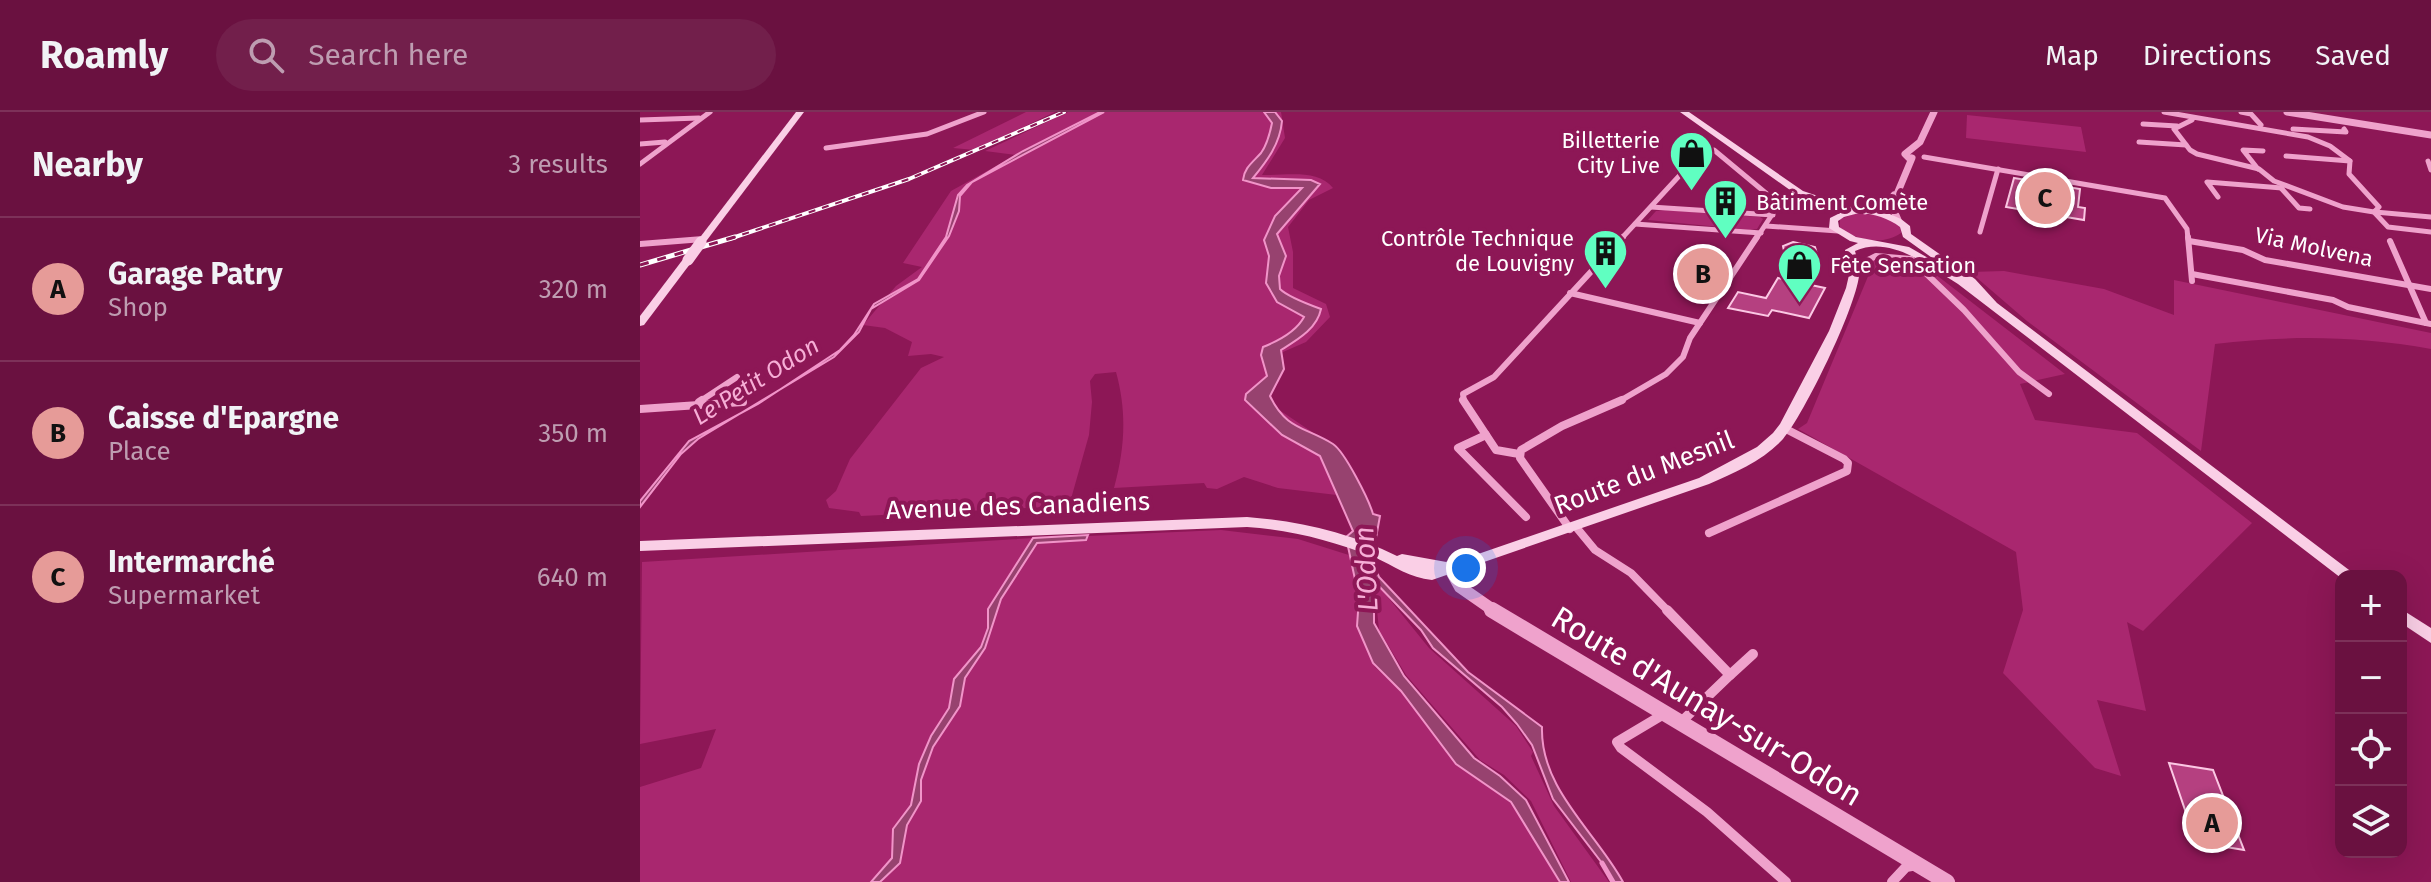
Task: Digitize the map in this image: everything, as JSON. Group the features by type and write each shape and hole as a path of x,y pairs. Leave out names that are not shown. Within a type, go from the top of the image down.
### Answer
{"main road":[{"path":"640,323 800,112"},
{"path":"1684,112 1810,198 1898,220 1905,226 1906,235 1971,281 1992,304"},
{"path":"1751,160 1784,188 1826,212 1836,227 1868,242"},
{"path":"1836,227 1842,214 1862,211"},
{"name":"Route du Mesnil","path":"1392,559 1426,575 1441,573 1449,567 1573,528 1727,471 1768,445 1784,428 1853,281 1836,227"},
{"path":"1850,265 1850,250 1868,242 1896,240 1906,235"},
{"path":"1881,242 1918,255 1992,304 2341,570"},
{"name":"Avenue des Canadiens","path":"640,546 1238,522 1300,527 1392,559"},
{"path":"2407,619 2431,637"}],"street":[{"path":"640,164 710,112"},
{"path":"826,148 923,135 960,124 984,112"},
{"path":"1862,211 1890,201 1916,155 1934,112"},
{"path":"2164,112 2192,120 2284,129 2335,147 2350,161"},
{"path":"2190,112 2194,117 2192,120"},
{"path":"2241,112 2251,114 2261,125"},
{"path":"2287,112 2431,135"},
{"path":"640,120 701,118"},
{"path":"2192,120 2174,129 2197,154 2259,169"},
{"path":"2297,123 2305,129"},
{"path":"2143,124 2178,126"},
{"path":"2284,129 2346,132 2344,129"},
{"path":"640,144 666,142"},
{"path":"2139,142 2186,145"},
{"path":"1519,454 1526,446 1665,377 1690,345 1700,323 1779,204 1714,150 1707,149 1494,377 1463,396 1499,452 1519,454 1573,528 1595,550 1631,573 1730,675"},
{"path":"2263,151 2243,150 2274,181 2343,207 2431,217"},
{"path":"1916,155 2157,194 2165,198 2187,229 2192,278 2333,300 2348,307 2428,323"},
{"path":"2286,156 2350,161"},
{"path":"2350,161 2349,174 2379,207 2374,212"},
{"path":"1980,232 1998,169"},
{"path":"2218,197 2207,182 2295,189"},
{"path":"2281,188 2299,208 2310,209"},
{"path":"1898,189 1892,206 1898,220"},
{"path":"1651,207 1773,215"},
{"path":"2374,212 2388,227 2431,232"},
{"path":"1635,224 1761,233"},
{"path":"1766,226 1836,227"},
{"path":"1815,228 1836,227"},
{"path":"640,244 702,241"},
{"name":"Via Molvena","path":"2189,241 2243,250 2265,260 2431,289"},
{"path":"2390,241 2428,323"},
{"path":"1850,265 1876,256 1911,259 1964,310 2019,372 2049,394"},
{"path":"1570,293 1700,323"},
{"path":"694,404 737,377"},
{"path":"640,409 743,402"},
{"path":"1709,533 1847,471 1848,463 1844,459 1784,428"},
{"path":"1486,435 1458,448 1526,517"},
{"name":"Route d'Aunay-sur-Odon","path":"1449,567 1460,587 1479,602 1947,882"},
{"path":"1680,723 1753,654"},
{"path":"1665,714 1624,735 1617,742 1621,748 1707,812 1786,882"},
{"path":"1892,882 1906,867 1918,864"}],"shaded area":[{"path":"1026,112 1055,112 975,150 953,148"},
{"path":"1068,112 1281,112 1285,138 1262,175 1309,175 1333,188 1309,200 1288,227 1293,252 1293,288 1326,304 1330,317 1306,342 1276,355 1279,381 1260,397 1330,444 1345,496 1278,488 1244,477 1217,489 1207,488 1204,483 1114,488 1123,430 1122,401 1116,372 1095,374 1090,381 1089,435 1069,506 861,516 859,512 829,508 826,500 836,491 850,459 921,368 944,357 931,354 908,356 912,342 885,328 863,325 896,286 922,267 903,263 951,191 1016,155 985,151"},
{"path":"1967,115 2081,127 2086,152 1966,138"},
{"path":"1656,211 1763,219 1757,229 1750,230 1648,220"},
{"path":"1857,213 1883,216 1900,225 1901,233 1886,239 1870,240 1840,228 1840,219"},
{"path":"1913,257 2065,374 2020,384 2035,420 2137,433 2252,523 2143,631 2127,622 2146,711 2097,700 2121,776 2095,768 2003,673 2023,610 2016,552 1798,429 1807,423 1869,274 1864,264 1872,259"},
{"path":"2004,271 2104,289 2174,315 2174,280 2431,333 2431,349 2377,341 2323,338 2215,344 2201,451 2027,321 1970,272"},
{"path":"1221,530 1298,539 1352,556 1359,598 1357,626 1375,667 1401,691 1456,764 1511,802 1560,882 880,882 900,863 907,825 921,801 921,780 933,747 960,706 965,678 985,648 1001,599 1037,543 1086,540 1088,536"},
{"path":"1033,538 988,609 988,628 981,647 953,683 949,708 931,736 919,764 911,805 895,827 892,858 871,882 640,882 640,787 701,768 716,729 640,744 642,562"},
{"path":"1374,580 1429,648 1516,726 1533,752 1531,756 1554,806 1609,882 1571,882 1531,801 1504,775 1480,760 1406,675 1379,630"}],"water":[{"path":"1104,112 972,182 960,196 959,211 949,236 919,280 871,309 859,332 834,357 779,390 840,350 874,304 918,279 946,237 958,195 967,185 1023,151"},
{"name":"L'Odon","path":"1264,112 1275,112 1282,121 1281,129 1272,152 1253,178 1311,180 1320,184 1277,234 1286,256 1279,276 1280,289 1321,309 1311,328 1281,350 1284,369 1270,396 1290,422 1333,444 1350,466 1373,514 1380,516 1376,538 1371,540 1372,558 1379,577 1468,672 1542,727 1550,770 1560,790 1623,882 1613,882 1553,799 1532,745 1517,724 1502,707 1433,648 1421,630 1374,581 1374,623 1404,676 1474,758 1526,800 1569,882 1560,882 1511,802 1456,764 1401,691 1373,663 1357,626 1359,598 1346,537 1353,531 1320,456 1282,435 1245,400 1246,394 1267,376 1261,355 1263,347 1291,332 1304,317 1277,302 1266,283 1269,256 1264,240 1275,216 1302,188 1271,188 1243,180 1268,139 1272,123"},
{"path":"740,413 698,439 681,454 640,507 640,501 689,441"},
{"path":"1088,535 1086,540 1037,543 1001,599 985,648 965,678 960,706 933,747 921,780 921,801 907,825 900,863 880,882 871,882 892,858 893,829 911,805 919,764 931,736 949,708 954,679 981,647 988,628 988,609 1033,538"}],"building":[{"path":"2014,178 2080,189 2078,207 2085,208 2084,220 2006,207"},
{"path":"1793,242 1815,247 1820,264 1798,263 1796,256 1785,255 1783,246"},
{"path":"1778,278 1825,288 1809,318 1772,310 1768,316 1728,308 1738,292 1766,298"},
{"path":"2169,763 2213,770 2244,850 2196,842"}],"waterway":[{"path":"1602,863 1613,882"}],"railway":[{"path":"735,237 909,179 1064,112"},
{"path":"640,265 735,237"},
{"path":"729,239 735,237"}],"place":[{"name":"Billetterie City Live","path":"1691,192"},
{"name":"Intermarché","path":"2045,198"},
{"name":"Bâtiment Comète","path":"1725,241"},
{"name":"Caisse d'Epargne","path":"1703,274"},
{"name":"Contrôle Technique de Louvigny","path":"1605,290"},
{"name":"Fête Sensation","path":"1799,304"},
{"name":"Garage Patry","path":"2212,823"}],"water label":[{"name":"Le Petit Odon","path":"756,381"}]}
